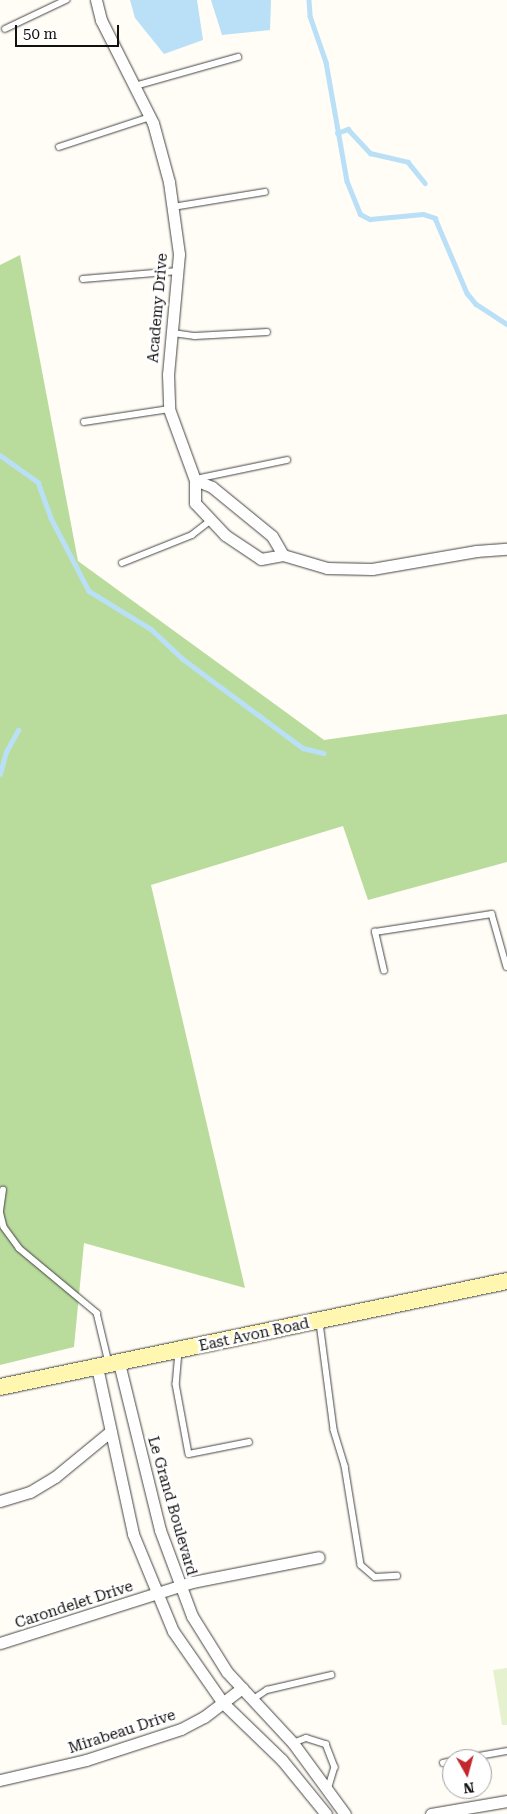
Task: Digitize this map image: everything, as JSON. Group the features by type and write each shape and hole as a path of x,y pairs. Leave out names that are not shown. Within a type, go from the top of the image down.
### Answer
{"main road":[{"name":"East Avon Road","path":"0,1387 507,1281"}],"street":[{"name":"Academy Drive","path":"96,0 101,20 150,117 169,182 173,206 178,271 168,374 169,408 195,480 195,503 225,535 261,559 283,555 327,568 372,569 476,551 507,549"},
{"path":"195,480 212,487 272,536 283,555"},
{"path":"108,1365 111,1431 133,1534 173,1631 223,1702 282,1760 326,1814"},
{"name":"Le Grand Boulevard","path":"108,1365 179,1588 209,1646 252,1700 293,1743 345,1814"},
{"path":"0,1502 30,1492 55,1477 111,1431"},
{"name":"Carondelet Drive","path":"0,1643 179,1588 319,1556"},
{"name":"Mirabeau Drive","path":"0,1780 86,1760 181,1729 242,1688"},
{"path":"431,1814 507,1801"}],"lane":[{"path":"5,28 66,0"},
{"path":"135,86 238,57"},
{"path":"59,147 150,117"},
{"path":"173,206 265,192"},
{"path":"83,280 178,271"},
{"path":"173,333 195,336 267,332"},
{"path":"84,422 169,408"},
{"path":"195,480 223,471 287,460"},
{"path":"122,563 192,535 211,520"},
{"path":"384,971 375,932 492,914 507,967"},
{"path":"3,1190 0,1211 4,1227 18,1248 96,1314 108,1365"},
{"path":"320,1321 334,1430 345,1466 361,1565 375,1576 396,1576"},
{"path":"179,1350 176,1384 189,1454 249,1442"},
{"path":"252,1700 267,1690 331,1675"},
{"path":"293,1743 306,1738 326,1744 335,1767 328,1790"},
{"path":"492,1754 507,1751"}],"green space":[{"path":"20,255 78,561 324,740 507,714 507,862 368,900 343,826 151,885 245,1288 84,1243 74,1347 0,1365 0,265"},
{"path":"507,1668 507,1725 502,1725 493,1670"}],"water":[{"path":"130,0 197,0 203,40 164,54 135,18"},
{"path":"211,0 271,0 270,30 222,35"}],"waterway":[{"path":"309,0 310,16 326,62 347,181 360,214 370,219 423,214 435,218 467,293 476,304 507,324"},
{"path":"337,133 348,129 370,153 408,162 425,183"},
{"path":"0,455 38,482 51,518 89,591 151,629 183,659 303,748 323,753"},
{"path":"0,774 6,752 18,730"}]}
